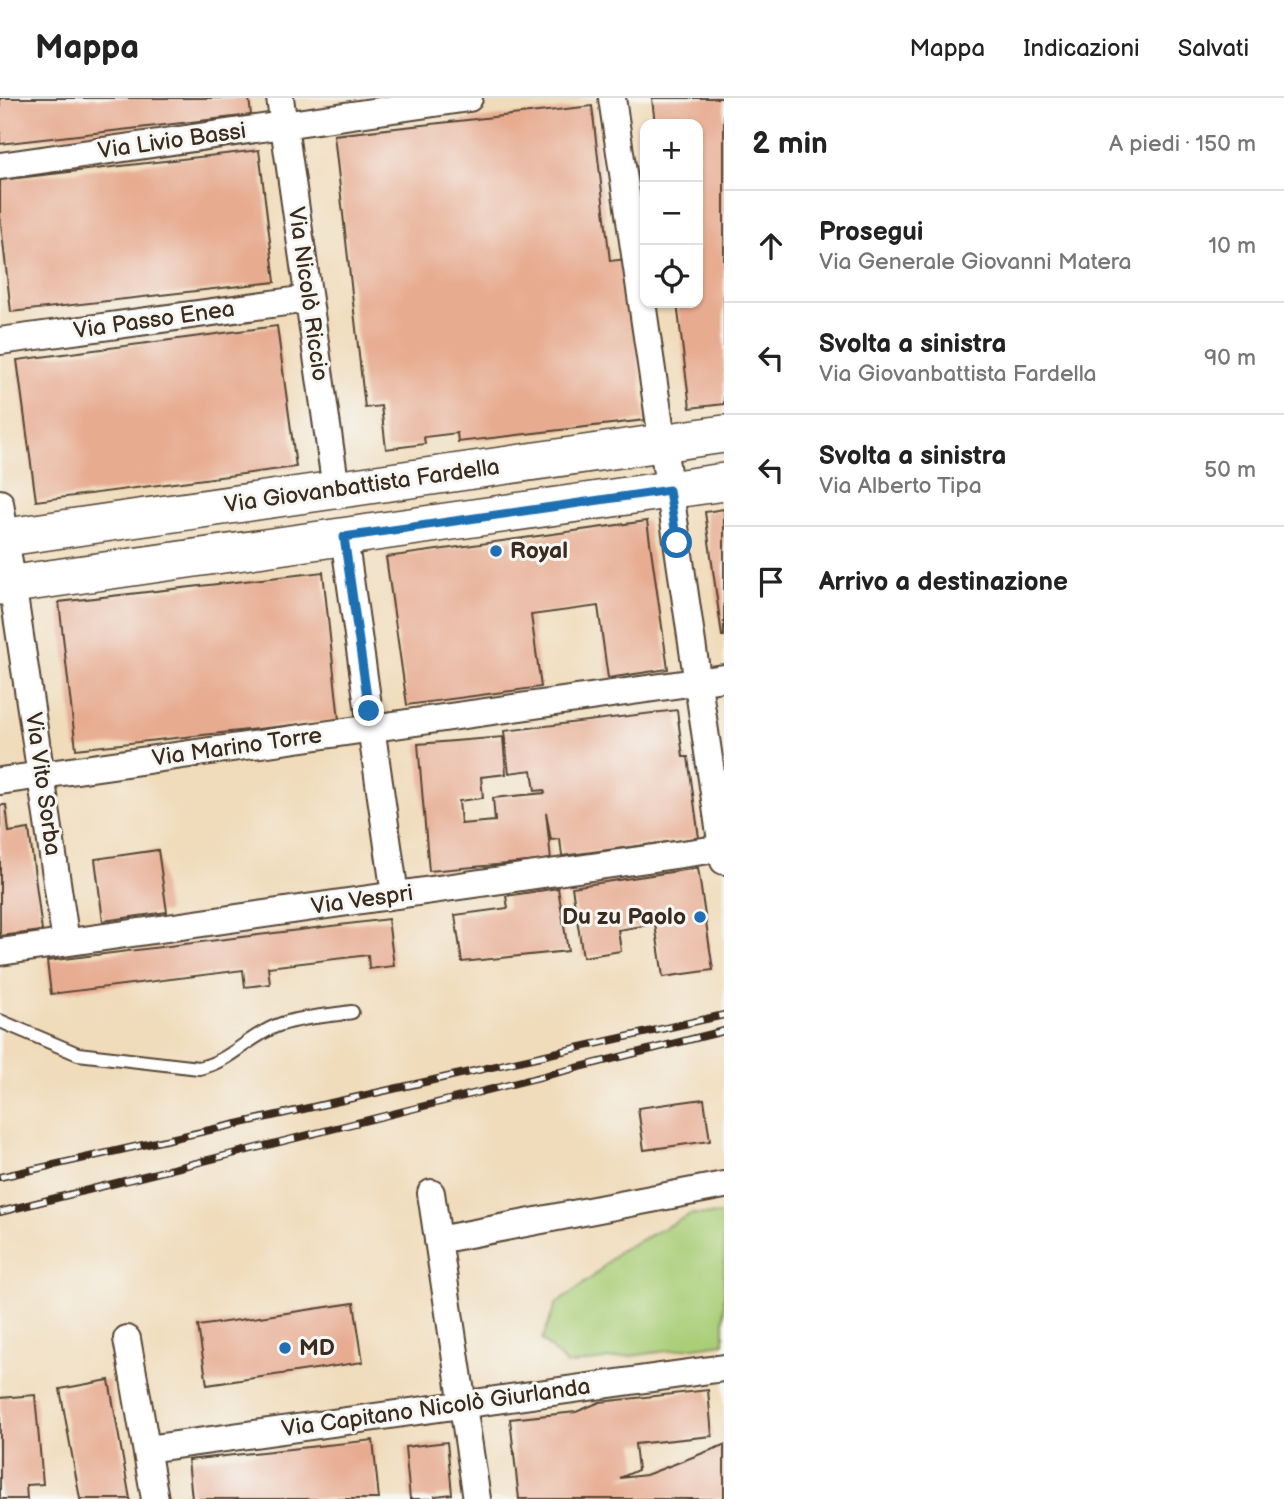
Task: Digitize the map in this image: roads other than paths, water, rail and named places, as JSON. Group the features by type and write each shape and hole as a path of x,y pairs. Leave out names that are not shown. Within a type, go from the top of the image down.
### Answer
{"main road":[{"name":"Via Giovanbattista Fardella","path":"2,526 335,489 724,434"},
{"name":"Via Giovanbattista Fardella","path":"7,585 724,482"}],"street":[{"name":"Via Nicolò Riccio","path":"280,98 335,489"},
{"name":"Via Livio Bassi","path":"0,166 470,98"},
{"path":"612,98 723,852"},
{"name":"Via Passo Enea","path":"0,341 308,299"},
{"name":"Via Vito Sorba","path":"2,526 7,585 41,775 66,942"},
{"path":"344,537 395,895"},
{"name":"Via Marino Torre","path":"0,780 724,678"},
{"name":"Via Vespri","path":"0,952 395,895 723,852"},
{"path":"438,1240 724,1185"},
{"path":"431,1193 477,1499"},
{"path":"127,1339 155,1499"},
{"name":"Via Capitano Nicolò Giurlanda","path":"147,1449 724,1368"}],"lane":[{"path":"0,1021 78,1054 199,1068 214,1065 258,1034 278,1024 352,1012"}],"railway":[{"path":"0,1177 724,1015"},
{"path":"0,1212 724,1031"}],"place":[{"name":"Royal","path":"496,551"},
{"name":"Du zu Paolo","path":"700,917"},
{"name":"MD","path":"285,1348"}]}
